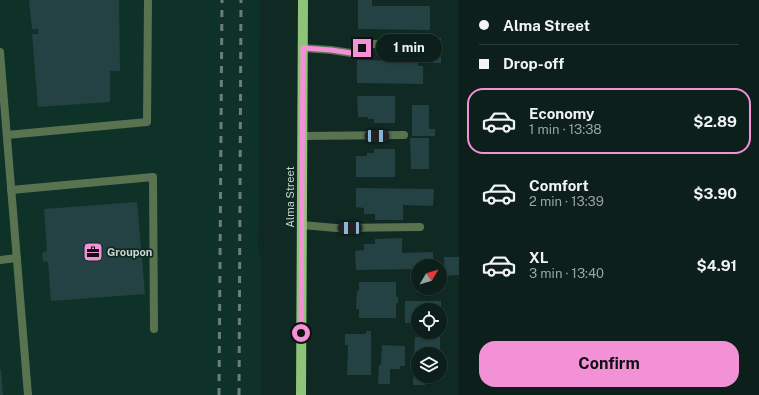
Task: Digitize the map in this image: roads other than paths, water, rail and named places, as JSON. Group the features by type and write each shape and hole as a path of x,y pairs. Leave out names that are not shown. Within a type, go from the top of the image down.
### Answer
{"main road":[{"name":"Alma Street","path":"301,395 304,0"}],"street":[{"path":"7,135 147,122 148,0"},
{"path":"303,48 351,53 373,44 407,43"},
{"path":"0,52 28,395"},
{"path":"303,136 404,136"},
{"path":"11,190 153,177 154,329"},
{"path":"302,225 336,228 420,227"},
{"path":"0,260 17,258"}],"railway":[{"path":"219,395 222,0"},
{"path":"239,395 241,0"}],"place":[{"name":"Groupon","path":"93,252"}]}
